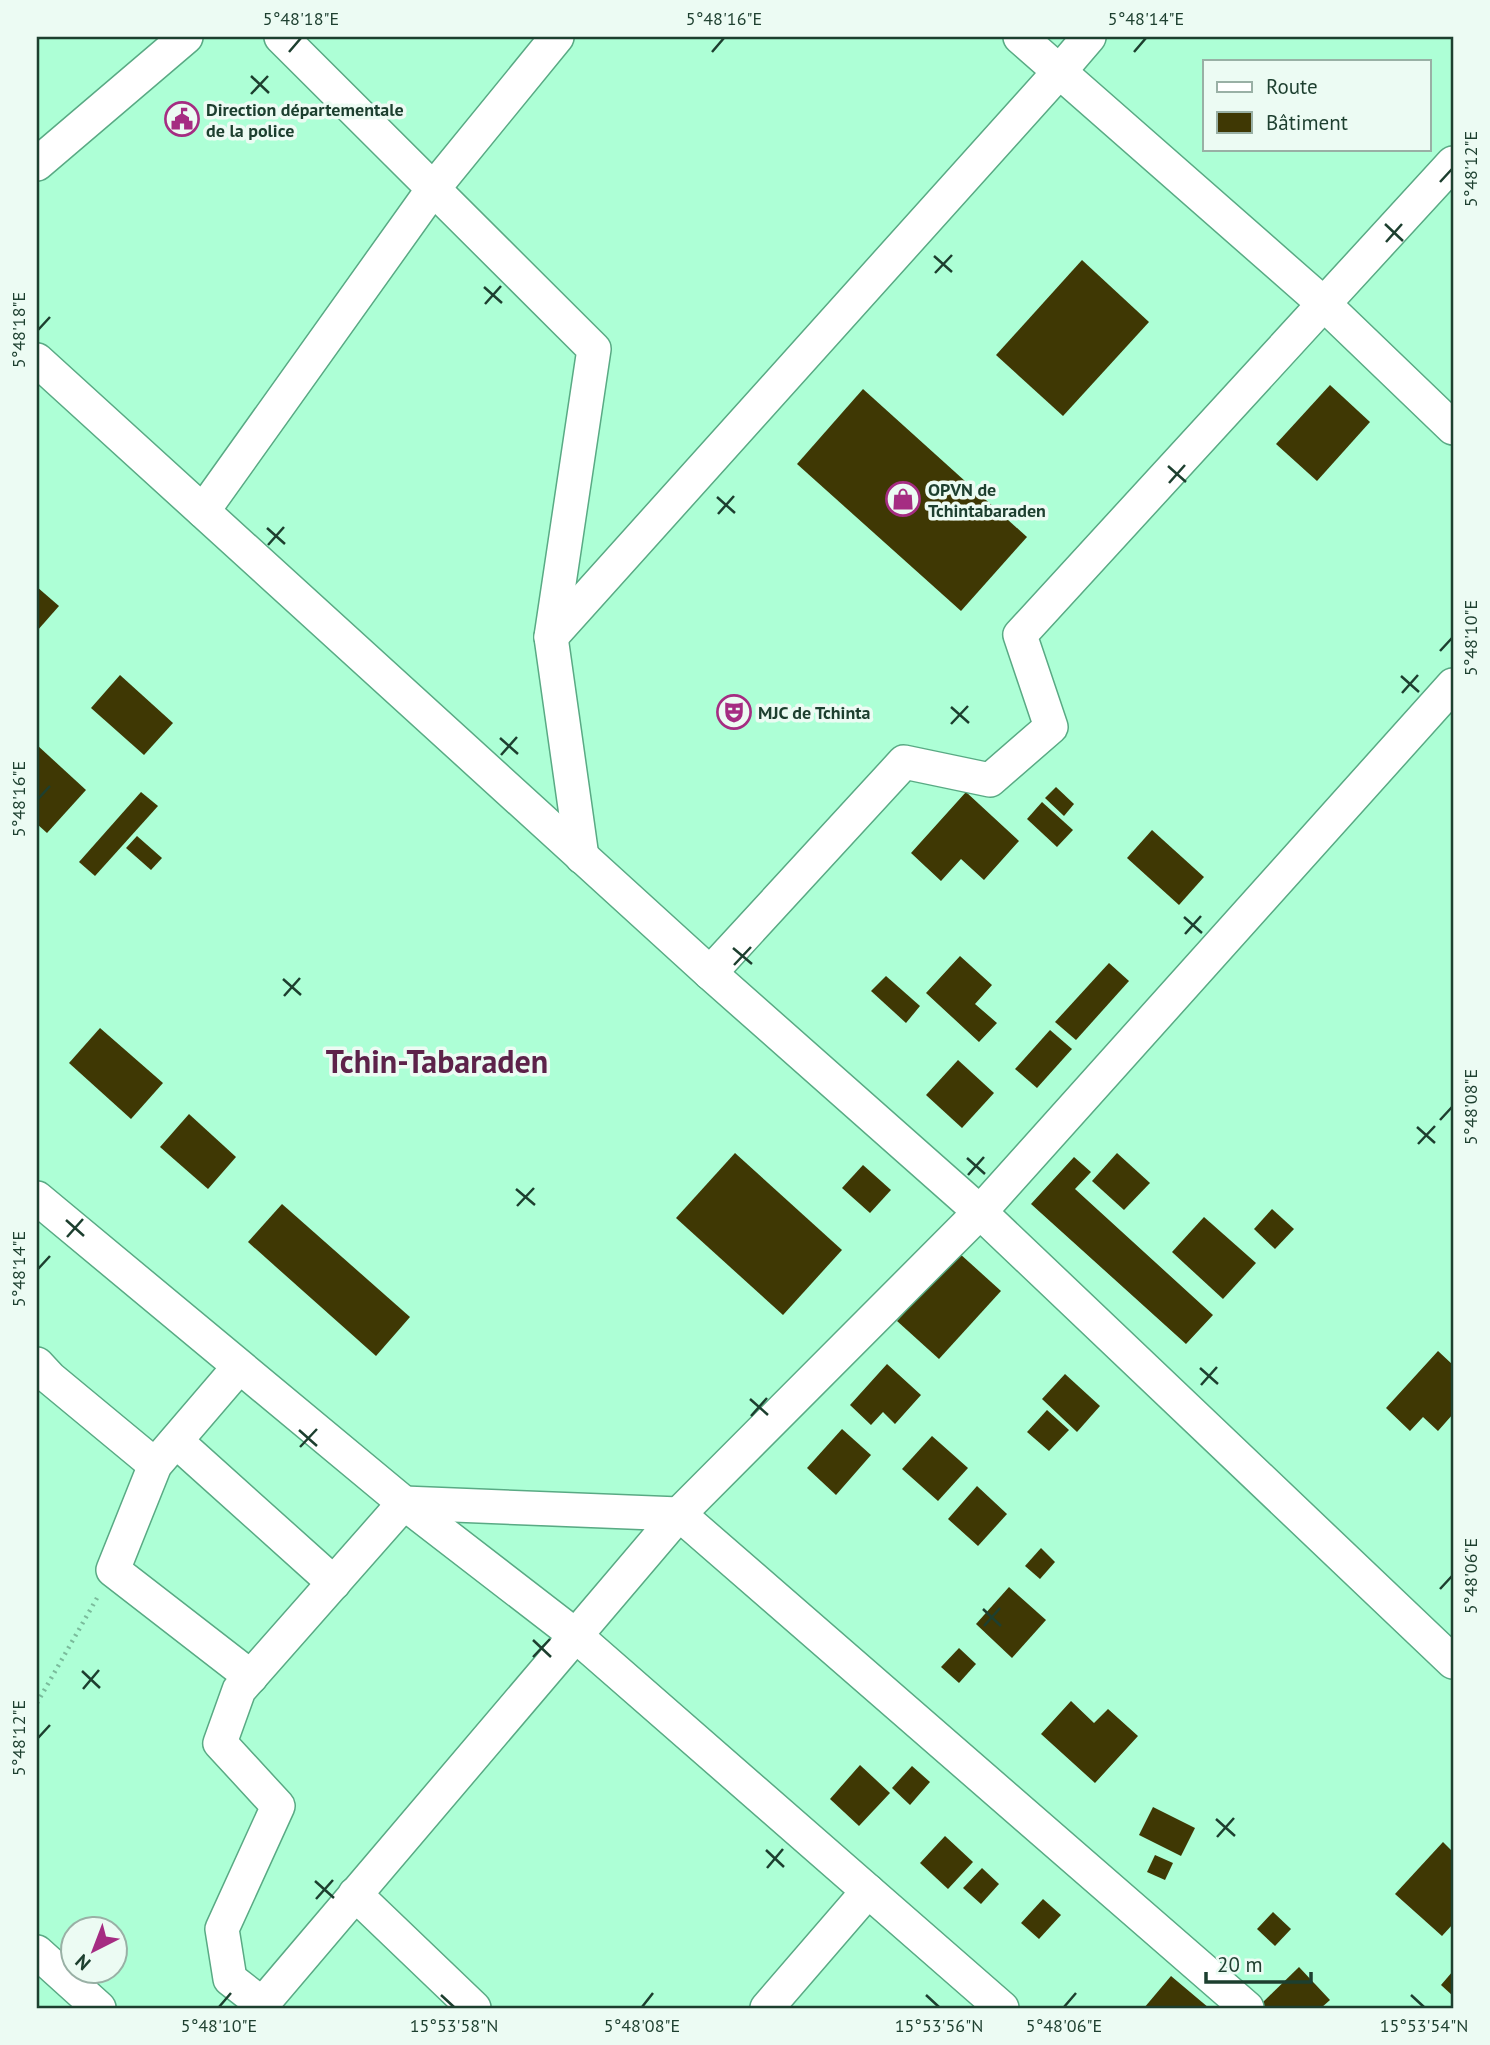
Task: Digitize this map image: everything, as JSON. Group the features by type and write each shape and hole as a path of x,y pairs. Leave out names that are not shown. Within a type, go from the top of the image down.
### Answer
{"street":[{"path":"37,164 187,37"},
{"path":"281,37 594,349 551,637 582,857"},
{"path":"203,511 433,189 557,37"},
{"path":"1020,37 1324,303 1453,428"},
{"path":"551,637 1089,37"},
{"path":"710,973 904,762 990,780 1051,727 1020,635 1453,163"},
{"path":"37,360 710,973 980,1212 1453,1662"},
{"path":"404,1503 239,1690 220,1743 278,1806 222,1929 230,1979 260,2006 679,1514 980,1212 1453,685"},
{"path":"37,1198 404,1503 575,1635 1002,2008"},
{"path":"37,1364 50,1378 165,1453 334,1583"},
{"path":"239,1367 165,1453 113,1570 251,1677"},
{"path":"404,1503 679,1514 1247,2008"},
{"path":"767,2008 868,1891"},
{"path":"355,1894 474,2008"},
{"path":"37,1952 99,2008"}],"path":[{"path":"37,1703 113,1570"}],"building":[{"path":"1082,260 1149,322 1063,416 996,355"},
{"path":"1330,385 1370,422 1317,481 1276,444"},
{"path":"863,389 1027,537 961,611 797,464"},
{"path":"37,587 59,606 37,631"},
{"path":"120,675 173,723 144,755 91,708"},
{"path":"37,745 86,790 47,833 37,824"},
{"path":"1056,787 1074,804 1064,816 1045,798"},
{"path":"141,792 158,806 95,876 79,862"},
{"path":"966,792 1019,841 984,880 961,859 941,881 911,853"},
{"path":"1042,802 1073,830 1057,847 1027,819"},
{"path":"1152,830 1204,877 1179,905 1127,858"},
{"path":"137,836 162,858 151,870 126,848"},
{"path":"960,956 992,985 975,1004 997,1023 979,1042 926,993"},
{"path":"1109,963 1129,981 1076,1040 1055,1022"},
{"path":"886,976 920,1006 906,1023 871,991"},
{"path":"100,1028 163,1083 131,1119 69,1063"},
{"path":"1050,1030 1072,1049 1037,1088 1015,1069"},
{"path":"958,1060 994,1093 962,1128 926,1095"},
{"path":"189,1114 236,1157 208,1189 160,1147"},
{"path":"735,1153 842,1250 783,1315 676,1218"},
{"path":"1117,1153 1150,1183 1124,1210 1092,1181"},
{"path":"1074,1157 1091,1172 1075,1189 1213,1315 1186,1344 1031,1204"},
{"path":"863,1165 891,1190 870,1213 842,1188"},
{"path":"282,1204 410,1317 376,1356 248,1242"},
{"path":"1272,1209 1294,1229 1275,1249 1254,1229"},
{"path":"1204,1217 1256,1263 1223,1299 1172,1252"},
{"path":"959,1253 1001,1291 939,1359 897,1321"},
{"path":"1438,1351 1453,1365 1453,1414 1438,1431 1423,1417 1410,1431 1386,1408"},
{"path":"887,1364 921,1395 895,1424 883,1412 871,1425 850,1405"},
{"path":"1065,1374 1100,1406 1077,1432 1042,1399"},
{"path":"1047,1410 1069,1430 1049,1451 1027,1432"},
{"path":"842,1429 871,1455 836,1495 807,1468"},
{"path":"932,1436 968,1468 938,1501 902,1469"},
{"path":"977,1486 1007,1514 978,1546 948,1519"},
{"path":"1041,1548 1055,1562 1040,1579 1025,1566"},
{"path":"1009,1587 1046,1620 1012,1658 976,1624"},
{"path":"959,1648 976,1664 959,1683 941,1667"},
{"path":"1071,1701 1094,1723 1108,1709 1138,1736 1095,1783 1041,1734"},
{"path":"860,1765 890,1793 859,1826 830,1799"},
{"path":"912,1766 930,1782 910,1805 892,1788"},
{"path":"1153,1807 1195,1828 1181,1856 1139,1835"},
{"path":"945,1836 973,1862 948,1889 920,1863"},
{"path":"1443,1842 1453,1852 1453,1924 1442,1936 1395,1894"},
{"path":"1155,1855 1173,1863 1165,1880 1147,1872"},
{"path":"982,1868 999,1884 981,1904 963,1888"},
{"path":"1043,1899 1061,1915 1039,1939 1021,1923"},
{"path":"1273,1912 1291,1929 1275,1946 1257,1929"},
{"path":"1299,1967 1330,2000 1321,2008 1264,2008 1260,2005"},
{"path":"1453,1971 1453,1996 1441,1985"},
{"path":"1171,1976 1209,2008 1144,2008"}],"place":[{"name":"Direction départementale de la police","path":"182,119"},
{"name":"OPVN de Tchintabaraden","path":"903,499"},
{"name":"MJC de Tchinta","path":"734,712"}],"district":[{"name":"Tchin-Tabaraden","path":"437,1061"}]}
